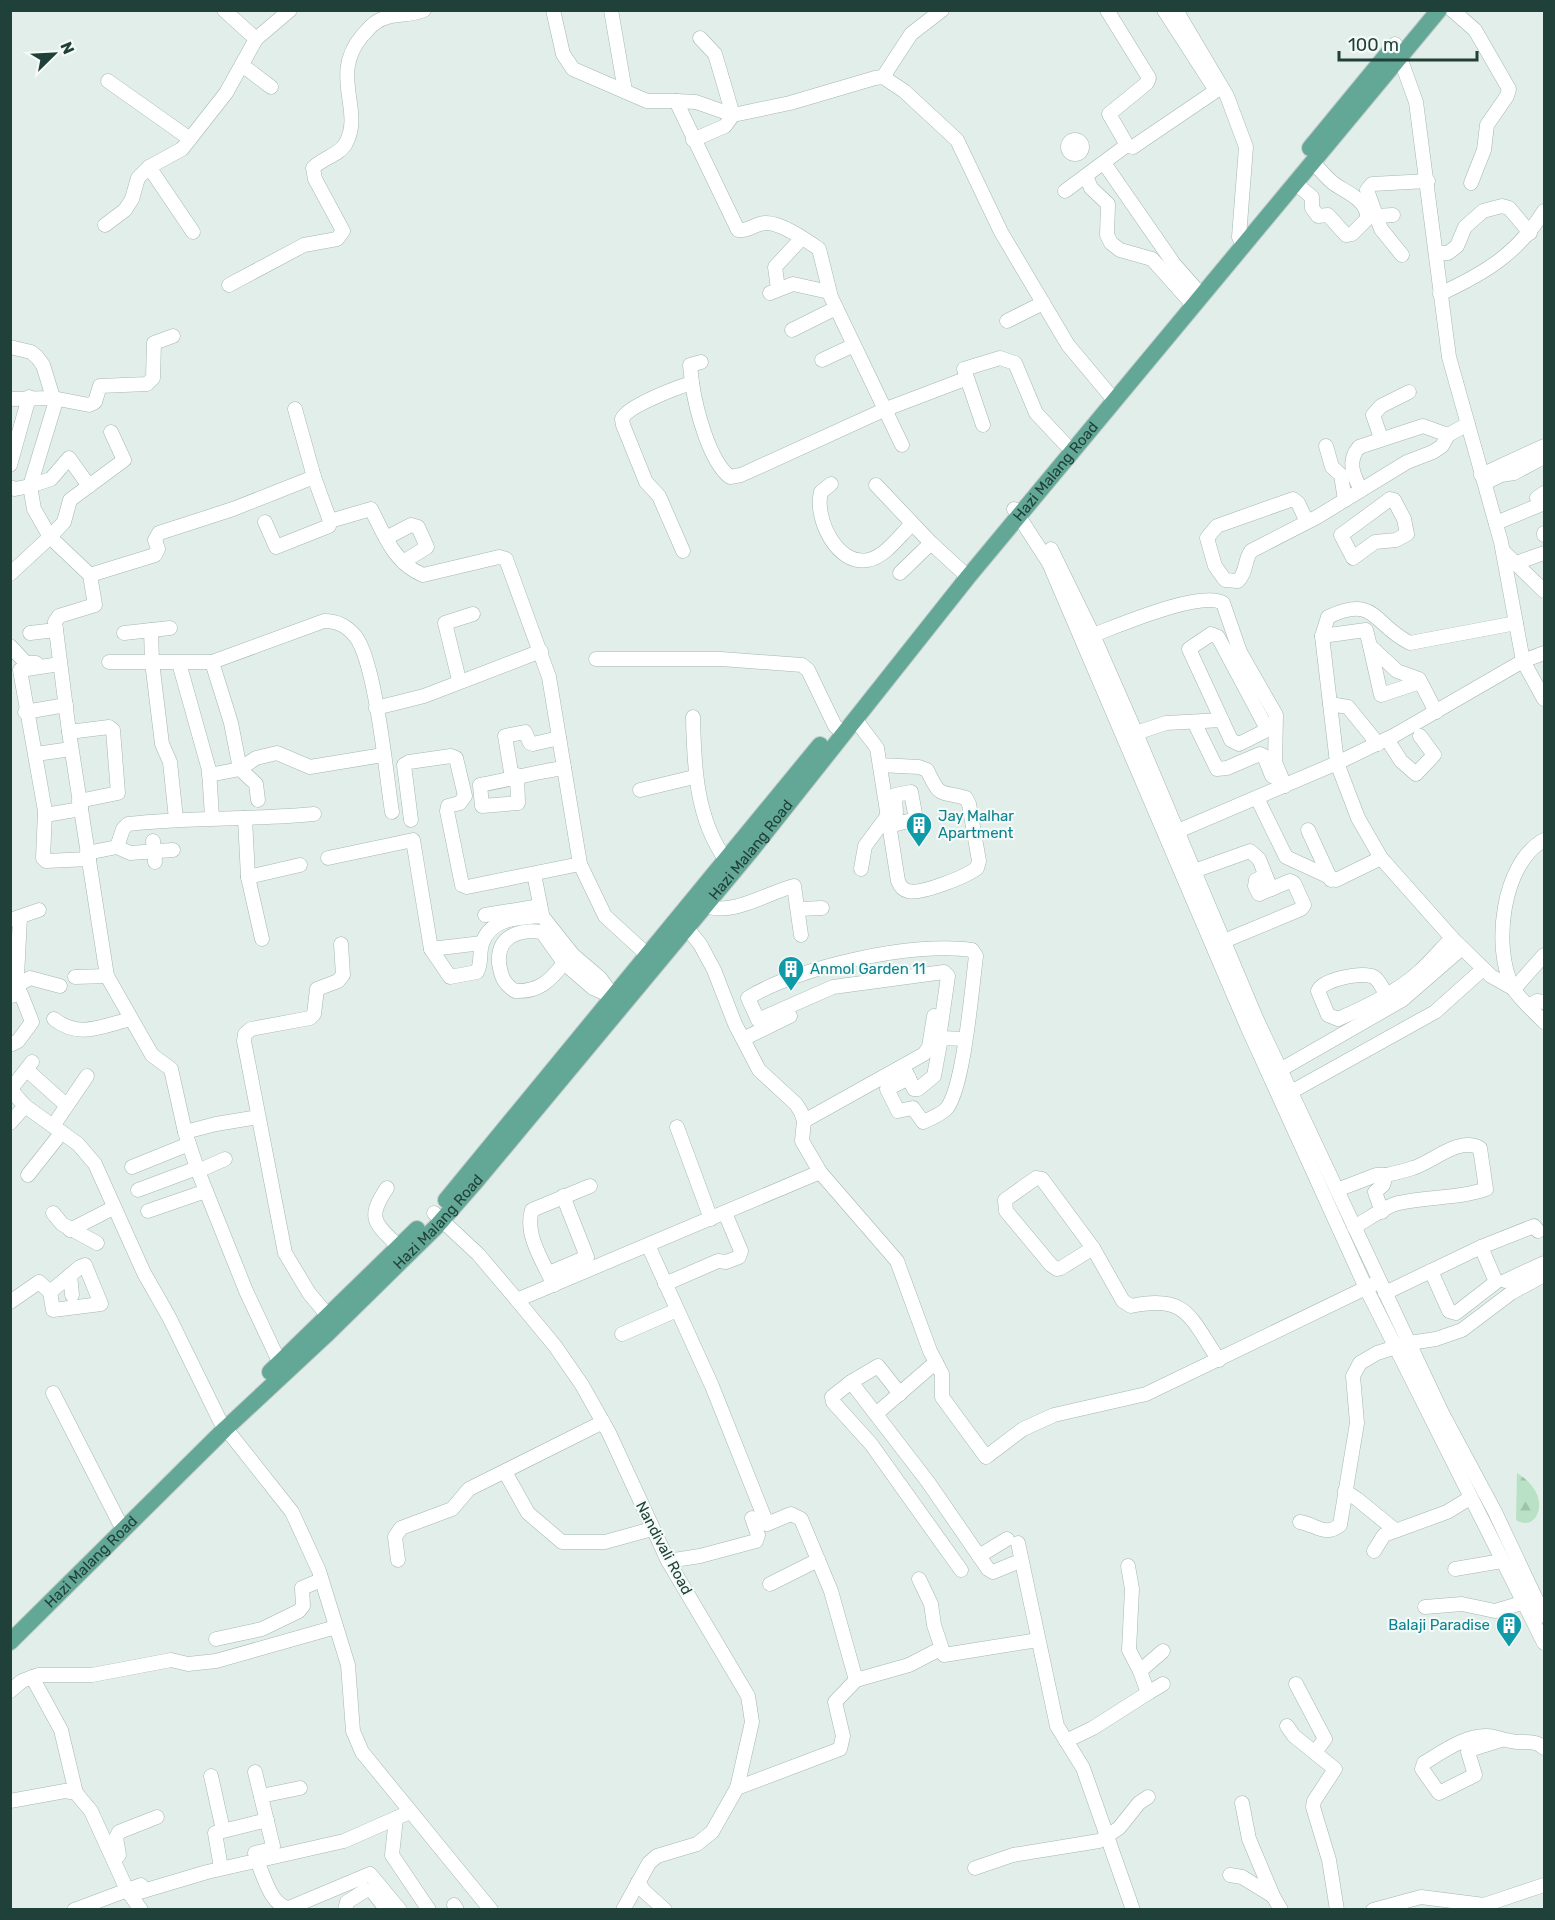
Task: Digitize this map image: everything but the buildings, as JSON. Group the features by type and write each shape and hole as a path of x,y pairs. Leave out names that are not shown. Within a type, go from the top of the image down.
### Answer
{"main road":[{"name":"Hazi Malang Road","path":"682,922 705,906 839,730 1361,95 1398,49 1425,10"},
{"name":"Hazi Malang Road","path":"1398,49 1439,10"},
{"name":"Hazi Malang Road","path":"1246,235 1313,162 1361,95"},
{"name":"Hazi Malang Road","path":"1019,509 1065,444 1111,397"},
{"name":"Hazi Malang Road","path":"10,1629 438,1217 682,922 726,860 839,730 855,719 965,575"},
{"name":"Hazi Malang Road","path":"282,1369 328,1316 399,1247 438,1217"},
{"name":"Hazi Malang Road","path":"10,1642 222,1425"}],"street":[{"path":"224,10 256,39"},
{"path":"105,225 125,210 132,199 138,178 149,167 182,149 190,140 226,93 256,39 290,10"},
{"path":"229,285 304,245 337,239 343,231 315,178 313,168 319,161 342,149 347,142 350,121 346,70 352,48 374,23 391,15 416,14 424,10"},
{"path":"553,10 567,63 580,73 647,101 696,102 733,115 883,77 911,34 942,10"},
{"path":"611,10 625,91"},
{"path":"1107,10 1149,78 1148,83 1109,114 1127,145"},
{"path":"1065,191 1127,145 1136,146 1214,92 1213,86 1164,10"},
{"path":"1176,10 1227,96 1246,147 1246,235"},
{"path":"1452,10 1475,30 1509,89 1507,96 1486,124 1484,150 1471,183"},
{"path":"700,38 715,54 733,115"},
{"path":"1398,49 1416,102 1449,357 1503,551 1523,661 1545,699"},
{"path":"243,64 272,87"},
{"path":"883,77 904,91 957,140 982,197 1068,345 1111,397"},
{"path":"108,81 190,140"},
{"path":"676,101 738,230 743,231 768,223 801,239 822,253 829,292 852,346 886,409 902,445"},
{"path":"693,140 725,126 733,115"},
{"path":"1079,152 1174,264 1192,298"},
{"path":"1295,183 1312,197 1312,208 1318,216 1328,215 1346,235 1352,234 1367,219 1365,209 1350,191 1333,183 1313,162"},
{"path":"149,167 193,232"},
{"path":"1094,170 1091,188 1108,204 1107,235 1111,243 1120,250 1152,259 1192,298"},
{"path":"1402,255 1382,229 1367,190 1369,186 1428,181"},
{"path":"1436,253 1448,253 1457,246 1465,226 1483,211 1502,206 1509,208 1530,233"},
{"path":"1440,294 1485,272 1530,233 1545,211"},
{"path":"1376,216 1393,214"},
{"path":"801,239 775,267 774,291 793,284 829,292"},
{"path":"1007,321 1043,303"},
{"path":"792,330 836,308"},
{"path":"10,399 53,398 93,405 100,386 147,384 153,378 154,343 173,336"},
{"path":"10,346 31,352 37,357 43,365 53,398 54,410 30,486 34,509 50,537 90,575 95,604 59,616 55,622 69,732 107,976 155,1058 171,1069 197,1170 282,1369"},
{"path":"822,360 852,346"},
{"path":"983,425 963,372 966,367 1000,358 1015,363 1036,413 1065,444"},
{"path":"701,362 690,365 695,399 714,457 722,471 730,477 741,475 886,409 965,379"},
{"path":"683,550 659,496 646,482 622,419 627,411 652,400 663,392 692,383"},
{"path":"1381,438 1373,415 1381,406 1409,392"},
{"path":"10,465 16,421 28,397"},
{"path":"294,409 314,477 330,520"},
{"path":"1353,495 1351,467 1353,454 1363,444 1423,426 1448,435"},
{"path":"1307,522 1298,503 1293,499 1217,526 1207,538 1215,566 1225,580 1238,581 1246,570 1246,557 1251,551 1307,522 1407,462 1433,452 1442,446 1448,435 1468,427"},
{"path":"10,574 64,522 70,500 124,460 111,432"},
{"path":"1326,446 1332,467 1341,475 1366,516"},
{"path":"1483,479 1545,446"},
{"path":"1483,479 1514,473 1545,457"},
{"path":"10,487 15,489 51,479 69,458 89,486"},
{"path":"90,575 155,555 158,549 155,540 159,532 314,477"},
{"path":"831,484 821,492 820,513 835,542 850,558 865,561 876,557 912,524"},
{"path":"876,485 912,524 965,575"},
{"path":"1394,499 1404,519 1407,534 1396,540 1375,542 1353,558 1341,535 1366,516 1394,499"},
{"path":"1496,523 1544,501"},
{"path":"265,522 276,547 326,527 330,520 369,508 394,553 402,562 415,572 430,575 503,556 549,677 580,864 605,916 651,959"},
{"path":"1019,509 1057,559 1093,634 1136,733 1247,1026 1366,1288 1402,1345 1530,1600 1545,1643"},
{"path":"1019,509 1049,563 1172,833 1194,871 1280,1070 1383,1287 1402,1345"},
{"path":"386,538 411,525 418,527 428,547 402,562"},
{"path":"900,573 931,543"},
{"path":"1527,552 1545,545"},
{"path":"1503,551 1545,591"},
{"path":"1516,563 1545,553"},
{"path":"1093,634 1168,607 1202,601 1223,603 1240,652 1276,715 1275,762 1285,786"},
{"path":"1516,623 1410,643 1366,609 1354,608 1328,617 1322,636 1337,763 1358,818 1381,858 1457,943 1484,969 1514,989 1545,1022"},
{"path":"459,681 445,623 472,614"},
{"path":"109,662 212,662 324,621 335,621 346,627 362,649 376,708 392,812"},
{"path":"124,633 170,628"},
{"path":"1322,636 1364,629 1368,635 1381,695 1420,682"},
{"path":"30,635 56,630"},
{"path":"151,630 152,662 162,744 170,762 176,819"},
{"path":"1214,633 1266,730 1234,744 1222,720 1189,649 1214,633"},
{"path":"10,646 26,663 60,662"},
{"path":"1370,646 1397,671 1416,677 1437,712"},
{"path":"376,708 401,704 541,651"},
{"path":"1172,833 1383,742 1523,661 1545,653"},
{"path":"596,659 721,659 802,665 808,670 839,730"},
{"path":"60,662 20,669 25,712 32,748 36,754 45,815 43,860 88,856 117,847 130,853 173,850"},
{"path":"212,662 231,723 240,770 256,784 258,800"},
{"path":"179,663 209,775 212,817"},
{"path":"1330,704 1348,707 1416,774 1434,755 1420,736"},
{"path":"25,712 66,705"},
{"path":"693,717 694,777 714,843 726,860"},
{"path":"855,719 877,748 880,765 892,822 898,881 906,891 933,887 975,870 979,865 969,804 966,798 944,795 935,788 927,770 919,767 880,765"},
{"path":"1136,733 1167,723 1222,720"},
{"path":"1194,722 1216,769 1224,769 1260,754 1264,756 1272,777"},
{"path":"45,815 117,793 113,730 109,727 69,732"},
{"path":"560,738 533,744 530,743 525,732 505,736 514,776 564,768"},
{"path":"36,754 72,749"},
{"path":"209,775 240,770 256,758 277,753 310,767 383,755"},
{"path":"411,820 404,765 409,762 451,756 456,758 465,796 460,802 448,806 447,811 462,885 467,887 580,864"},
{"path":"640,790 694,777"},
{"path":"1257,798 1286,857 1331,880 1343,878 1381,858"},
{"path":"117,847 123,829 128,824 212,817 254,819 314,814"},
{"path":"245,818 248,877 262,939"},
{"path":"861,869 865,846 892,822"},
{"path":"1308,830 1331,880"},
{"path":"328,858 413,840 431,949 448,976 454,978 479,969 482,943 489,931 500,922 541,911"},
{"path":"1514,989 1503,958 1506,895 1520,863 1537,844 1545,840"},
{"path":"1194,871 1250,851 1256,854 1271,889 1292,881 1303,907 1224,940"},
{"path":"248,877 300,865"},
{"path":"534,874 541,911 573,955 600,978 614,1002"},
{"path":"705,906 714,909 737,906 794,886 801,935"},
{"path":"799,909 822,908"},
{"path":"10,984 17,977 15,919 39,910"},
{"path":"485,915 541,911"},
{"path":"682,922 714,970 743,1039 759,1070 796,1104 804,1121 802,1142 820,1172 891,1251 944,1383 942,1397 986,1457 1023,1429 1054,1415 1146,1394 1366,1288 1383,1287 1428,1272 1534,1226 1541,1232"},
{"path":"564,963 547,983 538,989 515,991 505,984 501,975 499,950 507,937 542,932 564,963 593,988 614,1002"},
{"path":"431,949 482,943"},
{"path":"1386,994 1377,980 1370,976 1333,980 1323,983 1318,991 1328,1015 1335,1020 1386,994 1457,943"},
{"path":"1280,1070 1402,1000 1457,943"},
{"path":"328,1316 309,1293 285,1253 244,1041 245,1034 251,1029 310,1018 314,1014 317,989 338,981 344,975 341,944"},
{"path":"779,1016 757,1020 748,999 825,965 950,947 972,950 975,953 965,1039 953,1096 945,1110 923,1122 913,1108 898,1112 887,1089 924,1054 939,1023 938,981 950,947"},
{"path":"1514,989 1545,955"},
{"path":"1291,1092 1417,1023 1446,1003 1484,969"},
{"path":"75,977 107,976"},
{"path":"10,989 30,978 60,986"},
{"path":"743,1039 779,1016 826,994 911,980 938,981"},
{"path":"584,986 614,1002"},
{"path":"10,996 21,994 32,1022 21,1037 10,1045"},
{"path":"1402,1000 1417,1023"},
{"path":"1529,1006 1536,1002 1545,1002"},
{"path":"54,1019 67,1030 83,1030 131,1019"},
{"path":"906,1072 915,1089 933,1078 940,1038 965,1039"},
{"path":"924,1054 933,1078"},
{"path":"1299,1059 1310,1081"},
{"path":"66,1105 30,1066 11,1089 26,1106 78,1144 94,1164 113,1208 222,1425 284,1499 321,1580 348,1665 352,1731 363,1752 487,1908"},
{"path":"804,1121 906,1072"},
{"path":"28,1175 58,1129 66,1105 87,1076"},
{"path":"10,1123 26,1106"},
{"path":"132,1167 216,1124 258,1117"},
{"path":"677,1126 711,1219"},
{"path":"1337,1190 1376,1175 1386,1175 1423,1164 1451,1149 1476,1145 1480,1148 1488,1187 1484,1190 1396,1203 1354,1227"},
{"path":"138,1190 225,1159"},
{"path":"551,1279 648,1245 820,1172"},
{"path":"1382,1212 1375,1192 1383,1185 1386,1175"},
{"path":"1093,1248 1057,1269 1006,1211 1005,1200 1030,1181 1036,1178 1042,1179 1093,1248 1123,1301 1131,1306 1154,1301 1173,1303 1186,1313 1219,1360"},
{"path":"551,1279 532,1234 530,1215 536,1207 590,1186"},
{"path":"387,1188 377,1203 374,1217 380,1228 399,1247"},
{"path":"148,1211 206,1191"},
{"path":"517,1300 587,1257 563,1196"},
{"path":"70,1230 113,1208"},
{"path":"53,1213 70,1230 97,1243"},
{"path":"665,1284 718,1261 726,1262 740,1257 741,1251 725,1213"},
{"name":"Nandivali Road","path":"438,1217 478,1254 569,1365 603,1422 668,1561 748,1696 752,1722 737,1788 712,1832 697,1844 657,1856 649,1863 623,1910"},
{"path":"648,1245 665,1284 678,1333"},
{"path":"1428,1272 1449,1311 1456,1313 1496,1282 1487,1247"},
{"path":"1487,1247 1508,1287"},
{"path":"1300,1522 1311,1524 1321,1531 1332,1531 1340,1525 1357,1423 1353,1376 1360,1364 1368,1357 1402,1345 1436,1340 1462,1330 1508,1287 1545,1263"},
{"path":"10,1302 39,1282 50,1292 53,1310 100,1305 87,1267 81,1266 50,1292"},
{"path":"1428,1272 1447,1323"},
{"path":"70,1275 72,1295"},
{"path":"1508,1287 1545,1275"},
{"path":"622,1334 674,1312"},
{"path":"674,1312 712,1386 767,1524 791,1514 796,1515 818,1560 841,1622 856,1680"},
{"path":"876,1414 936,1362"},
{"path":"900,1394 878,1366 851,1382 832,1397 832,1400 871,1444 961,1570"},
{"path":"851,1382 928,1482 979,1556 993,1572 1015,1563"},
{"path":"53,1393 119,1522"},
{"path":"1428,1399 1470,1498 1502,1561 1530,1600 1545,1616"},
{"path":"398,1560 395,1537 401,1528 452,1509 469,1489 603,1422"},
{"path":"871,1444 889,1430"},
{"path":"505,1472 528,1513 562,1542 604,1542 652,1529"},
{"path":"908,1496 928,1482"},
{"path":"1344,1491 1357,1498 1395,1530"},
{"path":"1374,1551 1384,1535 1447,1512 1470,1498"},
{"path":"668,1561 700,1556 756,1541 758,1535 752,1518"},
{"path":"979,1556 1013,1541 1057,1726 1083,1768 1109,1836 1133,1910"},
{"path":"770,1584 794,1579 818,1560"},
{"path":"1455,1569 1502,1561"},
{"path":"1128,1566 1132,1589 1129,1650 1148,1693"},
{"path":"919,1579 931,1604 940,1650 947,1656 1038,1640"},
{"path":"216,1639 262,1629 299,1611 303,1606 302,1588 321,1580"},
{"path":"1425,1607 1462,1604 1495,1611 1530,1600"},
{"path":"10,1691 32,1677 115,1673 171,1660 188,1664 216,1661 336,1627"},
{"path":"737,1788 840,1749 843,1736 835,1702 856,1680 909,1665 940,1650"},
{"path":"1140,1671 1149,1660 1163,1651"},
{"path":"32,1677 61,1730 76,1793 91,1811 113,1862 141,1910"},
{"path":"1066,1741 1093,1728 1163,1684"},
{"path":"1296,1684 1325,1739 1315,1752"},
{"path":"1287,1726 1294,1736 1335,1769 1314,1801 1313,1808 1329,1860 1337,1910"},
{"path":"1501,1740 1469,1750 1474,1777 1439,1793 1422,1769 1424,1763 1460,1744 1487,1737 1538,1744 1545,1748"},
{"path":"74,1910 220,1862 272,1849 255,1772"},
{"path":"211,1776 223,1830"},
{"path":"261,1796 300,1788"},
{"path":"10,1801 65,1791 76,1793"},
{"path":"975,1868 1013,1855 1091,1843 1109,1836 1130,1817 1139,1803 1148,1797"},
{"path":"1242,1803 1245,1828 1281,1910"},
{"path":"130,1892 344,1841 410,1812"},
{"path":"113,1862 119,1855 116,1838 119,1832 157,1817"},
{"path":"396,1818 392,1855 429,1910"},
{"path":"220,1862 214,1836 223,1830 267,1820"},
{"path":"257,1861 276,1902 282,1907 289,1908 370,1874 400,1910"},
{"path":"1230,1875 1242,1878 1273,1896"},
{"path":"638,1882 650,1898 665,1910"},
{"path":"1373,1910 1423,1903 1484,1905 1545,1885"},
{"path":"345,1910 347,1902 369,1890 387,1910"}],"green space":[{"path":"1517,1473 1529,1482 1539,1502 1536,1517 1530,1522 1524,1523 1516,1520"}],"place":[{"name":"Jay Malhar Apartment","path":"919,848"},
{"name":"Anmol Garden 11","path":"791,992"},
{"name":"Balaji Paradise","path":"1509,1648"}]}
